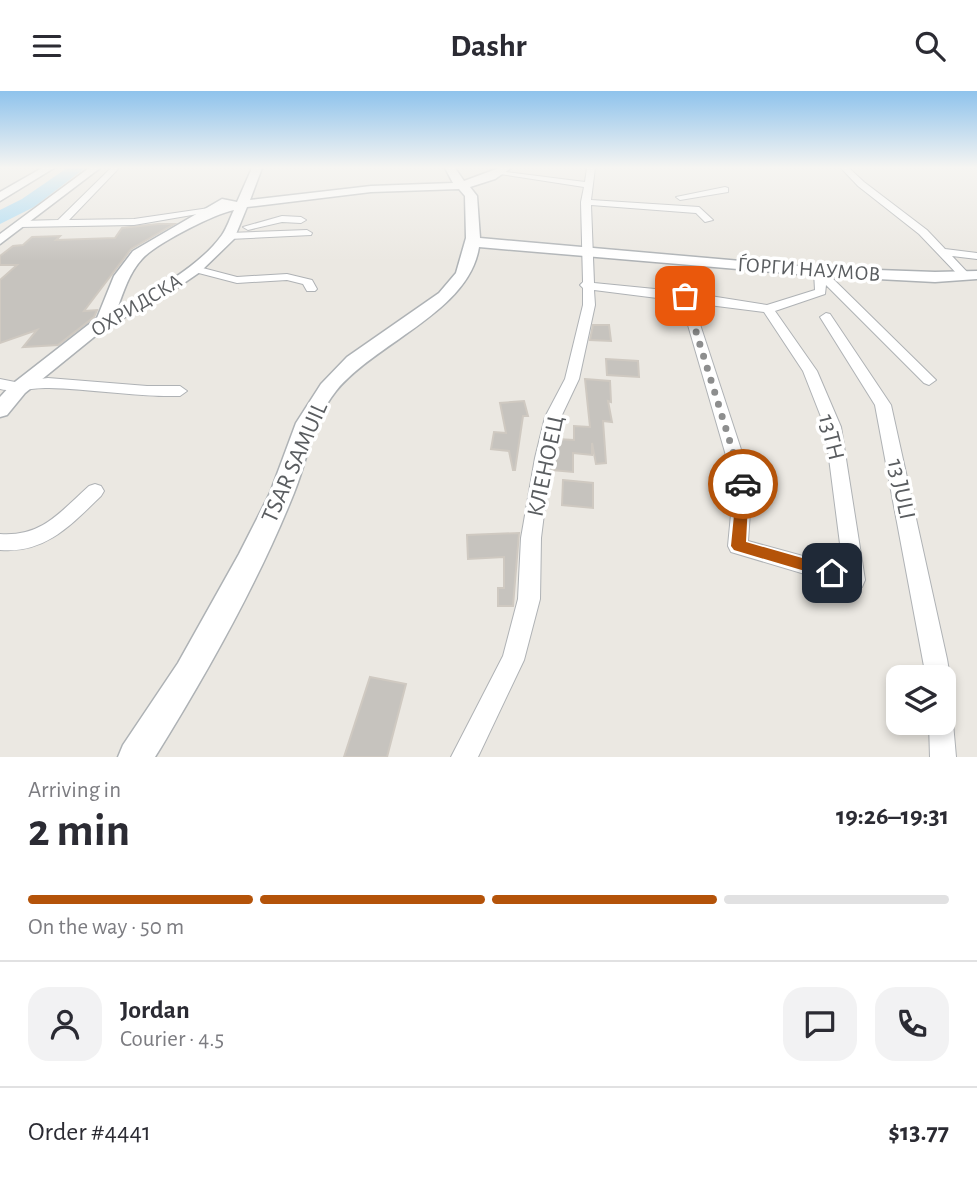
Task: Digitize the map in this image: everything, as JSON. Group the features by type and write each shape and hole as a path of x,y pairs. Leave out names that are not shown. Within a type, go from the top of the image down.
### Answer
{"street":[{"path":"0,240 53,199"},
{"path":"62,222 86,199"},
{"path":"104,320 122,276 138,254 229,199"},
{"name":"ОХРИДСКА","path":"0,409 9,387 104,320 146,302 195,269 231,232 244,199"},
{"path":"20,224 134,222 277,199"},
{"name":"TSAR SAMUIL","path":"135,757 189,674 248,562 282,493 306,423 328,388 355,361 456,286 470,264 473,241 471,199"},
{"name":"КЛЕНОЕЦ","path":"464,757 513,660 529,599 531,538 543,458 553,417 572,379 589,305 586,285 588,199"},
{"path":"623,199 699,210 708,220"},
{"path":"671,207 678,199"},
{"path":"880,199 923,232 971,276"},
{"path":"231,232 282,219 301,220"},
{"path":"231,232 307,233"},
{"name":"ЃОРГИ НАУМОВ","path":"473,241 820,272 971,276"},
{"path":"943,252 977,256"},
{"path":"195,269 237,280 287,277 307,282 311,289"},
{"path":"586,285 768,309 821,292 820,272"},
{"path":"820,272 929,380"},
{"name":"13TH","path":"685,296 743,483 738,546 855,580 834,426 810,371 768,309"},
{"name":"13 JULI","path":"826,317 883,405 936,665"},
{"path":"9,387 45,383 159,393 180,391"},
{"path":"0,542 16,545 44,537 95,491"},
{"path":"942,735 943,757"}],"building":[{"path":"174,224 131,249 84,311 97,310 94,317 58,345 23,347 37,330 0,343 0,280 17,265 0,265 0,256 13,246 23,245 32,237 60,236 56,240 115,238 122,228"},
{"path":"593,325 609,325 611,341 590,340"},
{"path":"606,359 638,361 639,377 607,375"},
{"path":"585,379 610,381 611,402 608,401 612,422 603,421 606,463 596,464 592,443 592,455 573,453 573,472 552,470 558,439 574,440 574,426 590,427"},
{"path":"524,401 528,416 523,416 513,470 509,451 491,449 494,432 506,433 500,403"},
{"path":"563,480 593,483 593,508 562,505"},
{"path":"519,533 513,606 498,606 498,588 504,588 504,557 468,559 467,535"},
{"path":"370,677 406,684 387,757 344,757"}],"waterway":[{"path":"0,218 33,199"}],"way so far":[{"path":"685,296 743,484"}],"route":[{"path":"743,484 738,546 832,573"}]}
